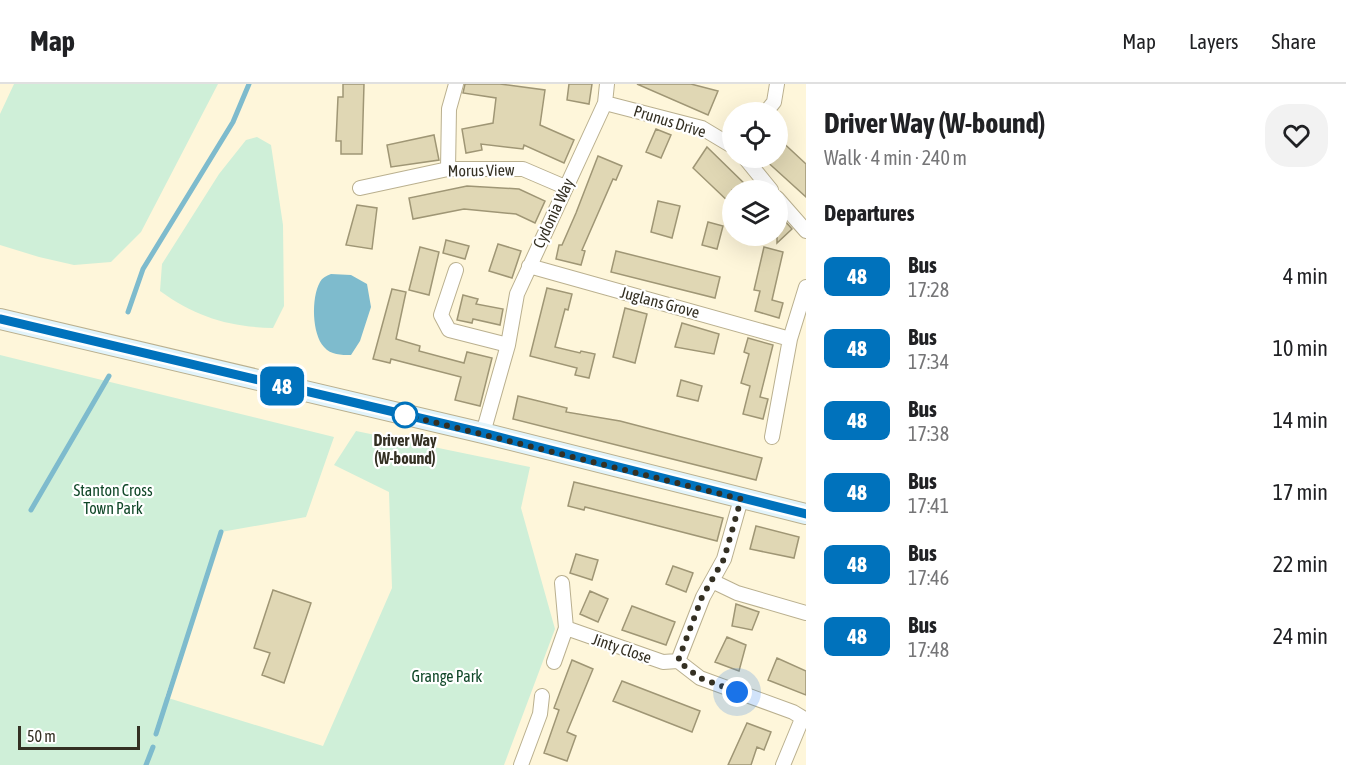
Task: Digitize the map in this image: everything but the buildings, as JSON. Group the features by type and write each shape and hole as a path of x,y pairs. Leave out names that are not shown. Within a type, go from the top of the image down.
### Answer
{"main road":[{"path":"0,319 483,433 806,514"}],"street":[{"path":"448,169 449,109 456,84"},
{"name":"Cydonia Way","path":"483,433 508,345 517,294 605,103 607,84"},
{"path":"774,102 777,84"},
{"name":"Prunus Drive","path":"605,103 702,128 722,140"},
{"path":"753,168 763,180"},
{"name":"Morus View","path":"360,188 448,169 523,169 565,188"},
{"path":"788,211 806,231"},
{"name":"Juglans Grove","path":"529,266 790,339"},
{"path":"456,270 441,315 449,330 508,345"},
{"path":"772,437 790,339 806,287"},
{"path":"741,499 724,559 702,597 678,661 700,678 793,712 804,719 783,765"},
{"path":"712,581 737,593 806,614"},
{"path":"554,662 566,628 562,583"},
{"name":"Jinty Close","path":"566,628 663,662 678,661"},
{"path":"527,763 540,714 542,696"}],"green space":[{"path":"14,84 218,84 141,232 111,262 74,265 0,245 0,114"},
{"path":"257,137 271,145 283,225 284,306 273,328 227,323 214,319 187,308 160,291 162,264 219,174 246,140"},
{"path":"0,355 334,437 306,517 221,532 165,697 323,746 392,588 389,492 334,465 356,431 530,467 521,508 555,629 504,765 0,765"}],"water":[{"path":"331,274 351,275 367,284 371,307 360,341 351,355 330,352 324,347 317,334 314,316 315,297 321,281"}],"waterway":[{"path":"128,312 143,269 233,122 249,84"},
{"path":"31,510 109,376"},
{"path":"156,734 221,532"},
{"path":"146,765 153,747"}],"bus line":[{"name":"48","path":"0,319 483,433 806,514"}],"place":[{"name":"Driver Way (W-bound)","path":"405,415"}],"route":[{"path":"405,415 741,499 724,559 702,597 678,661 700,678 737,692"}],"park label":[{"name":"Stanton Cross Town Park","path":"113,499"},
{"name":"Grange Park","path":"447,676"}]}
